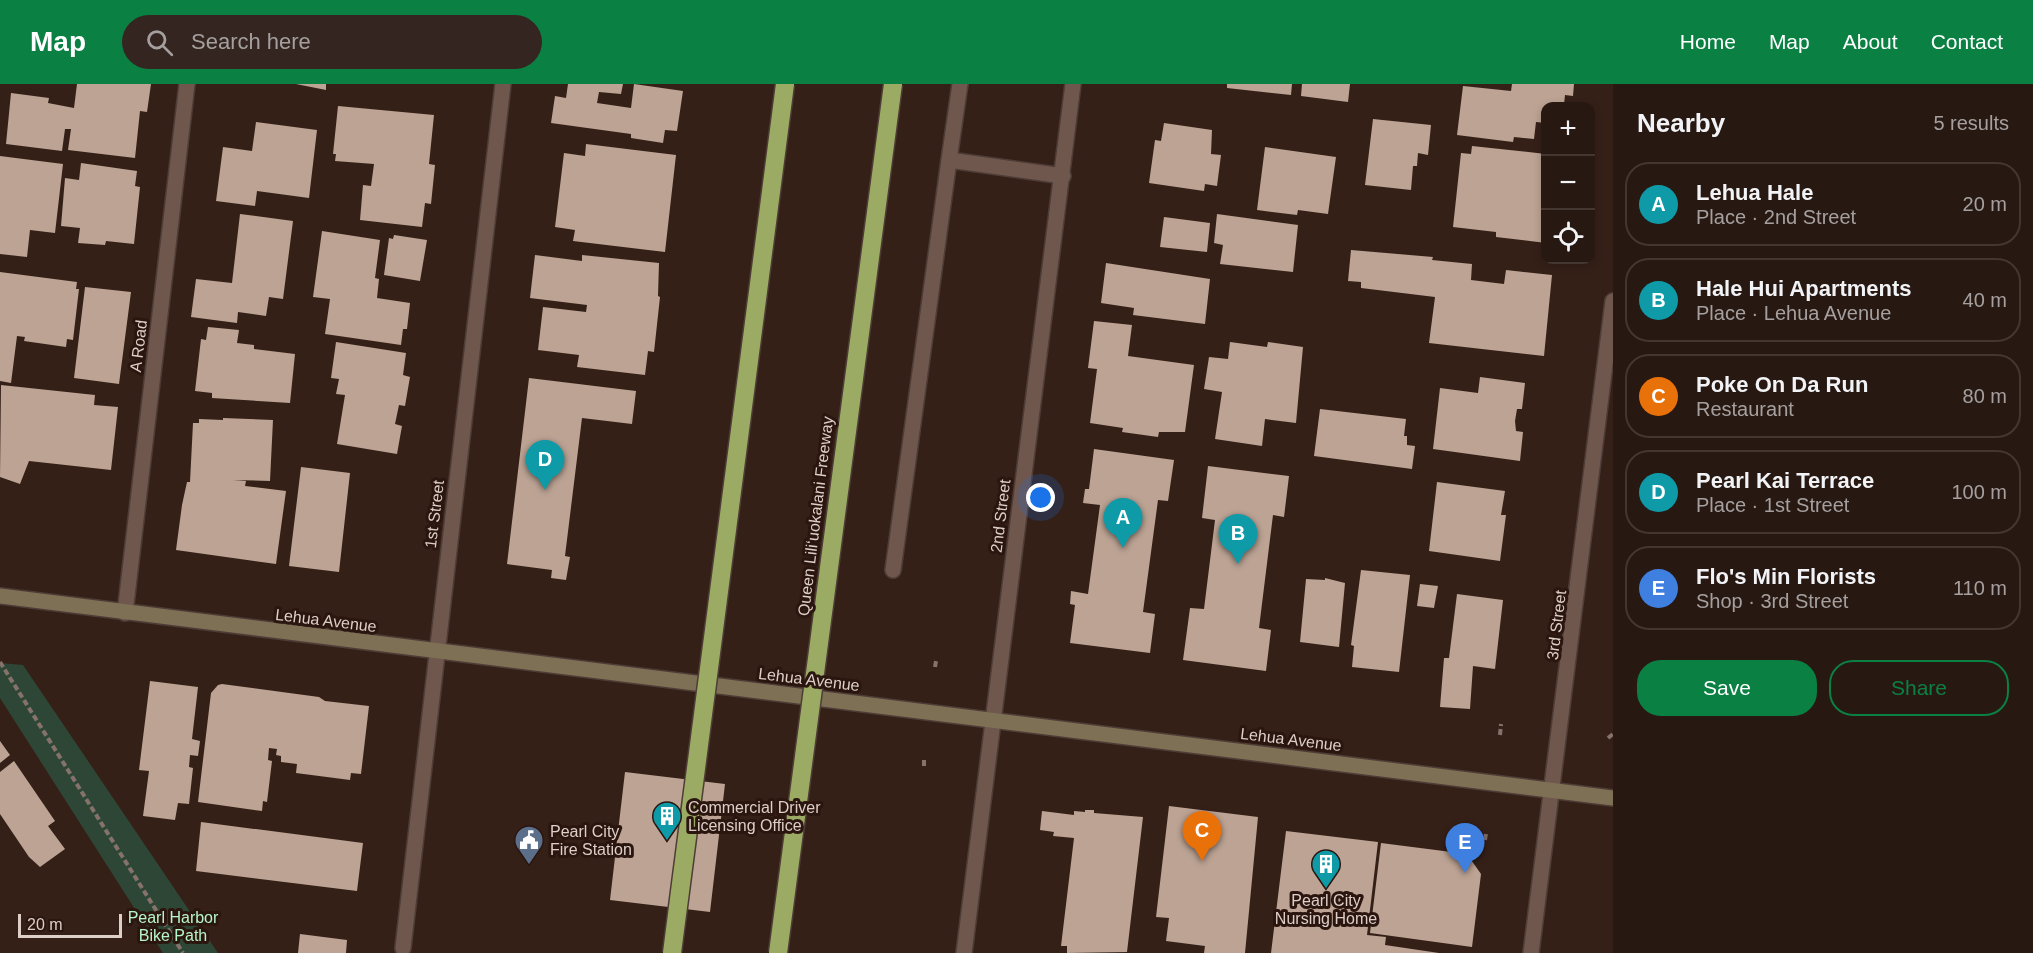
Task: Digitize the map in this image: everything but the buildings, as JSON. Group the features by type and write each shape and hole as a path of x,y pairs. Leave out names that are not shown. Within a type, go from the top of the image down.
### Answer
{"highway":[{"path":"672,953 785,84"},
{"name":"Queen Liliʻuokalani Freeway","path":"778,953 893,84"}],"street":[{"name":"A Road","path":"125,613 188,84"},
{"name":"1st Street","path":"403,948 503,84"},
{"path":"893,570 960,84"},
{"name":"2nd Street","path":"964,953 1073,84"},
{"path":"949,160 1062,176"},
{"name":"3rd Street","path":"1531,953 1613,302"},
{"name":"Lehua Avenue","path":"0,596 1613,798"}],"path":[{"path":"935,667 936,661"},
{"path":"0,662 183,953"},
{"path":"1500,735 1502,724"},
{"path":"1608,738 1613,734"},
{"path":"924,760 924,766"},
{"path":"1485,840 1486,833"}],"green space":[{"name":"Pearl Harbor Bike Path","path":"0,663 23,665 218,953 163,953 0,698"}],"place":[{"name":"Pearl Kai Terrace","path":"545,490"},
{"name":"Lehua Hale","path":"1123,548"},
{"name":"Hale Hui Apartments","path":"1238,564"},
{"name":"Commercial Driver Licensing Office","path":"667,842"},
{"name":"Poke On Da Run","path":"1202,861"},
{"name":"Pearl City Fire Station","path":"529,866"},
{"name":"Flo's Min Florists","path":"1465,873"},
{"name":"Pearl City Nursing Home","path":"1326,890"}]}
